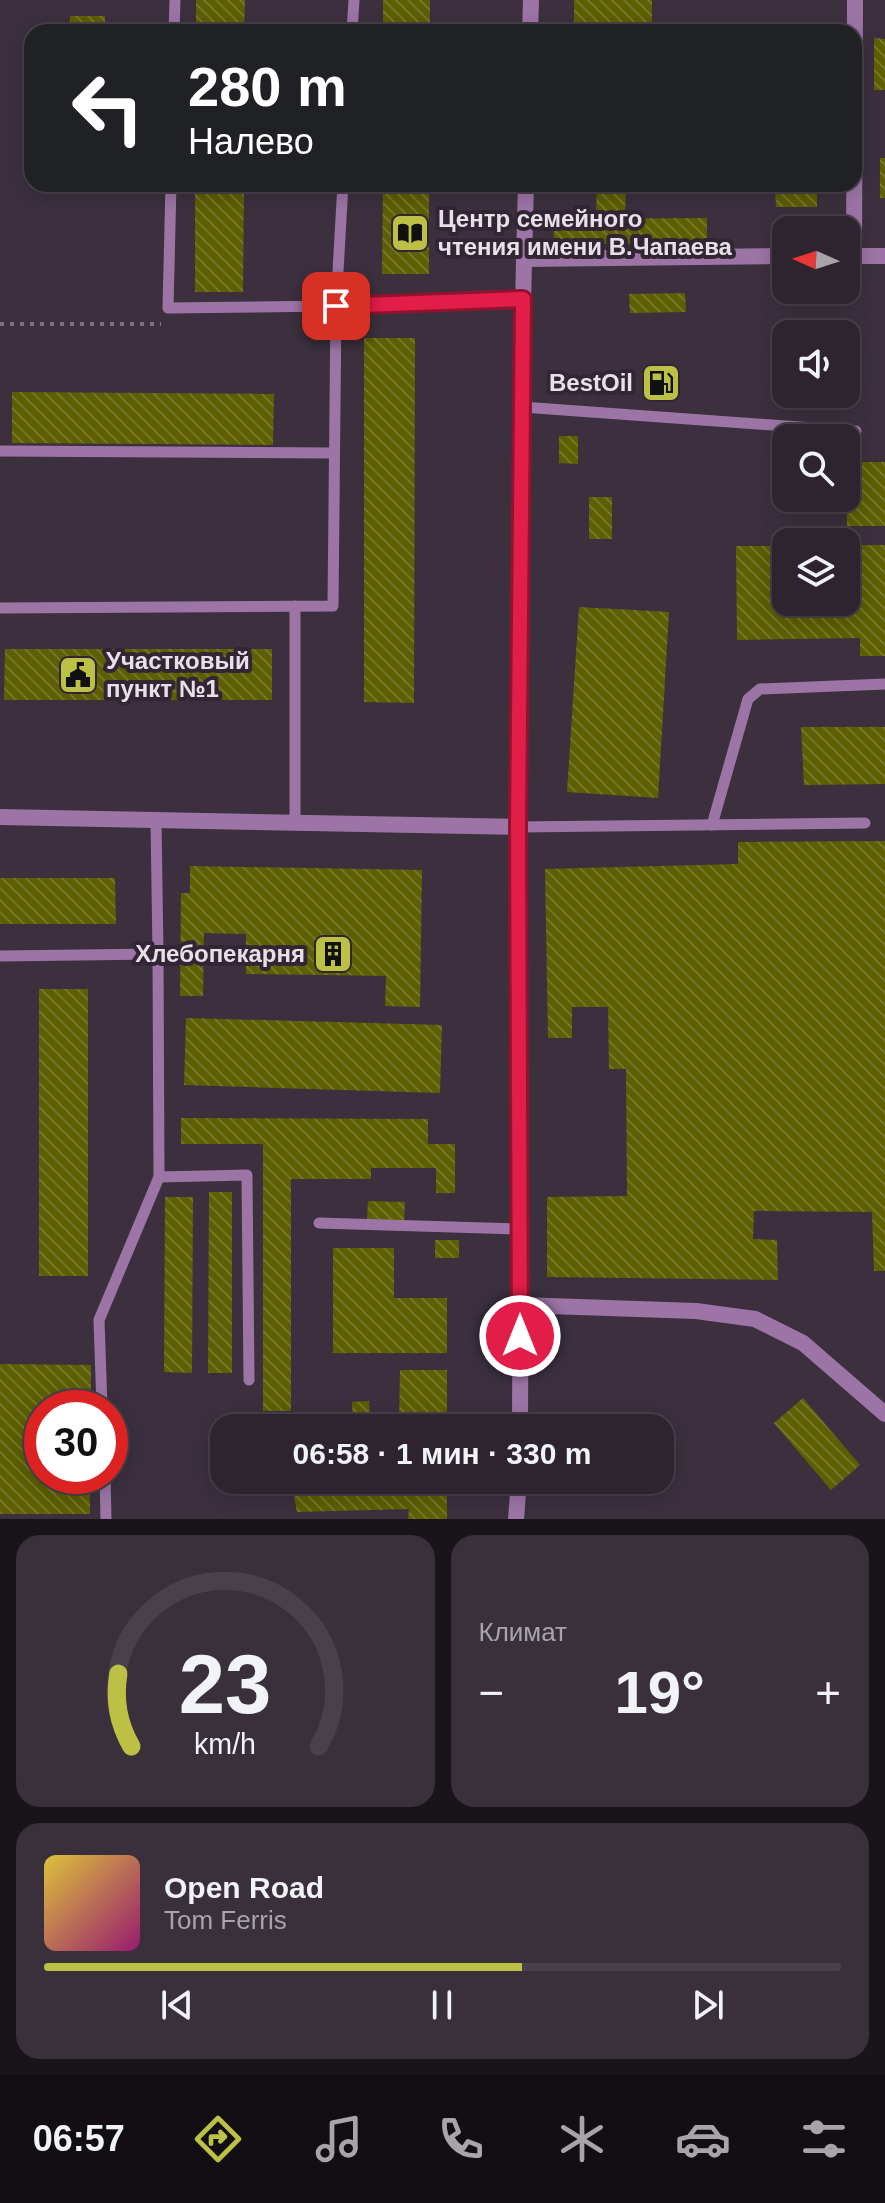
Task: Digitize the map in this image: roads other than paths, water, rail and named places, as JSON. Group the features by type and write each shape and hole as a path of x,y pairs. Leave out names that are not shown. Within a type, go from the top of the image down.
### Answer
{"street":[{"path":"530,24 531,0"},
{"path":"855,0 855,24"},
{"path":"520,1414 518,827 526,192"},
{"path":"851,192 851,216"},
{"path":"524,259 772,256"},
{"path":"860,256 885,256"},
{"path":"0,817 518,827"},
{"path":"520,1305 696,1311 755,1319 803,1343 885,1414"},
{"path":"516,1519 518,1494"}],"lane":[{"path":"174,24 175,0"},
{"path":"352,24 354,0"},
{"path":"171,192 168,308 523,299"},
{"path":"0,608 333,606 336,306 343,192"},
{"path":"522,407 772,425"},
{"path":"0,451 334,453"},
{"path":"295,606 295,822"},
{"path":"712,825 748,699 760,689 885,684"},
{"path":"101,1390 99,1320 159,1177 156,820"},
{"path":"518,827 865,823"},
{"path":"0,956 158,954"},
{"path":"159,1177 247,1175 249,1380"},
{"path":"319,1223 521,1229"},
{"path":"105,1494 106,1519"}],"place":[{"name":"Центр семейного чтения имени В.Чапаева","path":"410,233"},
{"name":"BestOil","path":"661,383"},
{"name":"Участковый пункт №1","path":"78,675"},
{"name":"Хлебопекарня","path":"333,954"}]}
